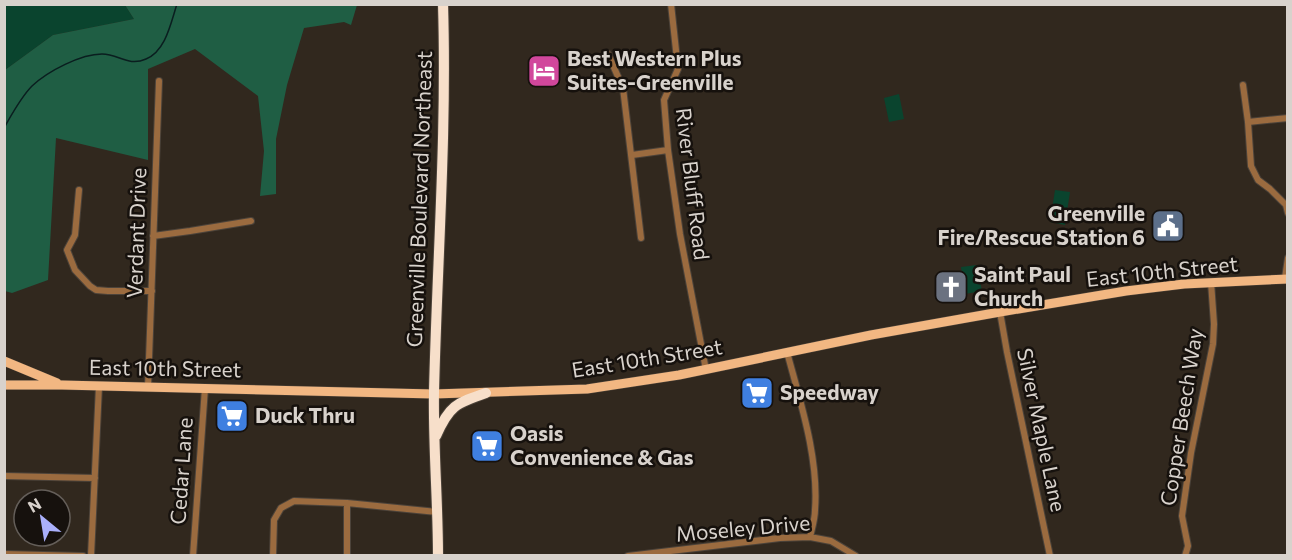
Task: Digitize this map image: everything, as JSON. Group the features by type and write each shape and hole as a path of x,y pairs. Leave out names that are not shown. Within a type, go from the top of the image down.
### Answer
{"highway":[{"name":"Greenville Boulevard Northeast","path":"438,555 434,394 444,128 443,4"},
{"path":"435,439 449,411 469,398 486,393"}],"main road":[{"name":"East 10th Street","path":"4,385 434,394 587,389 706,370 787,352 1126,291 1184,284 1286,278"},
{"path":"4,361 62,385"}],"street":[{"name":"River Bluff Road","path":"671,4 678,69 664,100 680,234 706,370"},
{"path":"608,54 624,88 640,238"},
{"name":"Verdant Drive","path":"148,387 159,81"},
{"path":"1243,84 1251,166 1258,180 1287,205 1287,213"},
{"path":"1248,122 1287,118"},
{"path":"632,155 669,150"},
{"path":"80,190 75,235 67,250 75,270 96,290 152,291"},
{"path":"153,236 251,221"},
{"path":"1286,278 1287,258"},
{"name":"Copper Beech Way","path":"1185,555 1188,546 1182,516 1191,453 1214,344 1211,282"},
{"name":"Silver Maple Lane","path":"1000,312 1050,555"},
{"path":"787,352 812,455 815,510 810,537"},
{"path":"91,555 99,386"},
{"name":"Cedar Lane","path":"193,555 205,388"},
{"path":"4,476 95,478"},
{"path":"273,555 274,520 281,508 294,501 348,503 437,512"},
{"path":"347,555 348,503"},
{"name":"Moseley Drive","path":"628,555 780,538 810,537 831,541 856,555"},
{"path":"4,554 83,555"}],"green space":[{"path":"5,5 125,5 134,19 53,35 5,70"},
{"path":"125,5 357,5 351,25 344,22 304,28 287,85 276,139 276,194 260,196 264,151 258,96 195,49 148,69 148,160 56,138 48,280 12,293 5,291 5,70 53,35 134,19"},
{"path":"899,94 904,119 889,122 884,98"},
{"path":"1055,190 1070,192 1065,225 1050,222"},
{"path":"977,265 982,291 965,294 961,267"}],"waterway":[{"path":"4,128 20,100 32,86 65,64 84,57 102,54 134,62 153,55 167,35 177,4"}],"place":[{"name":"Best Western Plus Suites-Greenville","path":"544,71"},
{"name":"Greenville Fire/Rescue Station 6","path":"1168,226"},
{"name":"Saint Paul Church","path":"951,287"},
{"name":"Speedway","path":"757,393"},
{"name":"Duck Thru","path":"232,416"},
{"name":"Oasis Convenience & Gas","path":"487,446"}]}
